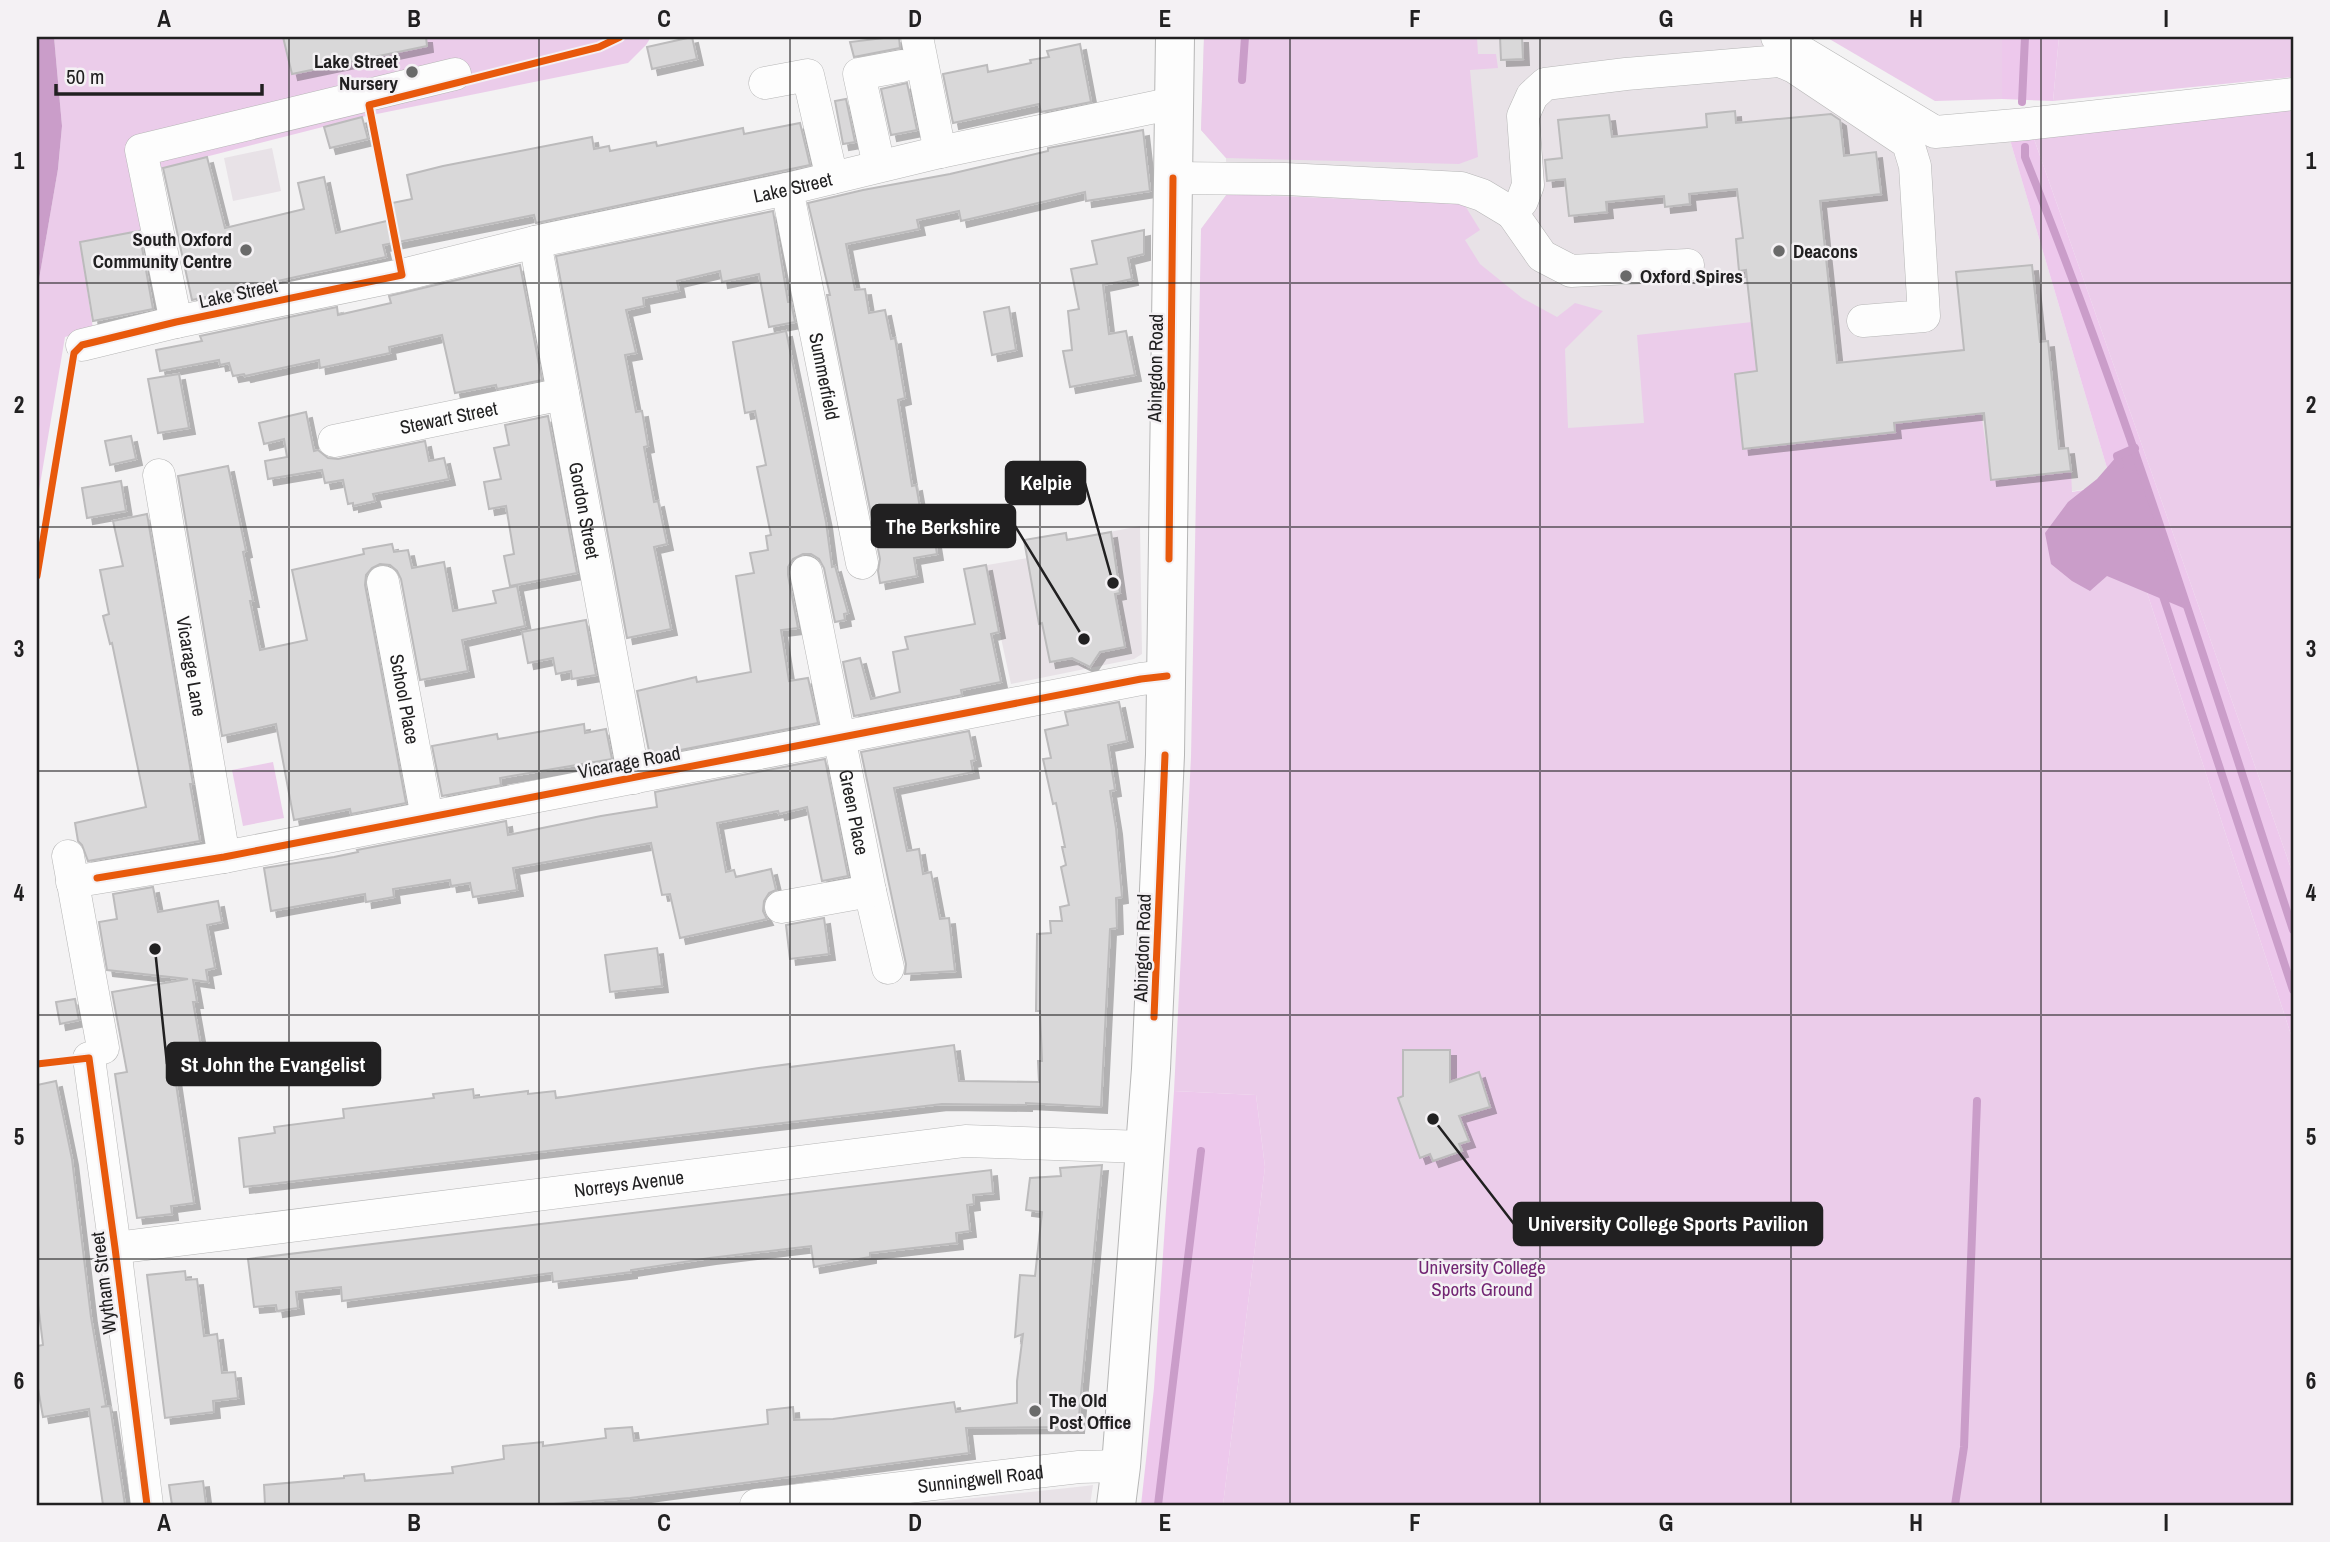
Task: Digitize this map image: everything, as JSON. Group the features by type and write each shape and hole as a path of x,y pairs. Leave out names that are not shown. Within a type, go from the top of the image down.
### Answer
{"main road":[{"name":"Abingdon Road","path":"1116,1505 1154,1017 1167,676 1175,37"}],"street":[{"path":"917,37 940,152"},
{"path":"1777,37 1935,132 2293,94"},
{"path":"1512,213 1522,201 1528,185 1523,116 1532,96 1545,84 1780,61 1794,67 1909,145 1916,166 1924,316 1863,321"},
{"path":"880,166 859,74 902,66"},
{"path":"765,83 807,68 832,178"},
{"path":"176,322 141,149 455,74"},
{"name":"Lake Street","path":"82,345 176,322 402,275 535,242 787,189 940,152 1174,103"},
{"path":"1173,177 1285,179 1461,188 1482,195 1512,213 1542,256 1571,271 1688,265"},
{"name":"Summerfield","path":"787,189 862,563"},
{"name":"Gordon Street","path":"535,242 634,778"},
{"name":"Stewart Street","path":"334,441 563,394"},
{"name":"Vicarage Lane","path":"159,475 224,857"},
{"name":"Green Place","path":"806,572 888,968"},
{"name":"School Place","path":"383,582 427,817"},
{"name":"Vicarage Road","path":"79,872 224,857 1167,676"},
{"name":"Wytham Street","path":"79,872 115,1248 147,1505"},
{"path":"780,907 870,891"},
{"name":"Norreys Avenue","path":"115,1248 965,1141 1145,1147"},
{"name":"Sunningwell Road","path":"756,1505 922,1494 1079,1467 1121,1466"}],"shaded area":[{"path":"37,37 54,37 62,126 58,169 37,291"},
{"name":"Oxford Spires","path":"1204,37 1762,37 1924,137 2010,140 2112,485 1571,572 1201,229 1227,194 1226,158 1201,130"},
{"path":"2002,37 2059,37 2053,101 2002,99"},
{"path":"2033,136 2293,874 2293,1041 2112,485 2010,140"},
{"path":"272,148 281,191 233,201 224,158"},
{"path":"2135,448 2188,610 2107,576 2090,591 2051,564 2045,533 2068,502 2097,479 2117,456"},
{"path":"1140,526 1142,654 1134,659 1011,684 996,615 974,619 964,569 1075,550 1074,539"},
{"path":"1174,1091 1256,1095 1265,1167 1223,1505 1141,1505 1154,1388"},
{"path":"1093,1485 1090,1505 909,1505 1086,1486"}],"green space":[{"path":"54,37 651,37 628,63 362,117 131,176 141,230 80,242 93,329 65,337 37,502 37,291 58,169 62,126"},
{"path":"1204,37 1477,37 1478,54 1496,54 1498,68 1470,70 1478,157 1459,164 1226,158 1201,130"},
{"path":"1826,37 2002,37 2002,99 1935,101"},
{"path":"2059,37 2293,37 2293,77 2053,101"},
{"path":"2293,107 2293,874 2033,136"},
{"name":"University College Sports Ground","path":"1227,194 1464,204 1480,230 1465,240 1480,264 1522,298 1557,317 1575,303 1603,311 1565,349 1568,428 1644,423 1637,335 1752,322 1757,371 1735,374 1744,449 1895,432 1894,423 1981,413 1991,480 2071,471 2072,492 2112,485 2293,1041 2293,1505 1223,1505 1265,1167 1256,1095 1174,1091 1191,757 1201,229"},
{"path":"273,762 284,818 243,826 232,770"}],"building":[{"path":"283,37 426,37 427,46 292,74"},
{"path":"692,37 697,59 652,69 647,47"},
{"path":"899,37 900,48 854,57 850,42"},
{"path":"1500,37 1522,37 1523,59 1501,60"},
{"path":"1080,44 1091,102 1041,112 1039,104 953,123 943,74 987,65 988,72 1031,63 1030,60 1049,57 1047,51"},
{"path":"907,83 917,130 891,135 881,89"},
{"path":"846,99 855,142 843,144 835,101"},
{"path":"1735,111 1736,123 1831,114 1840,120 1844,156 1876,152 1881,194 1820,201 1837,363 1964,350 1956,272 2032,265 2040,342 2048,341 2059,449 2068,448 2071,471 1991,480 1984,413 1894,423 1895,432 1743,449 1735,374 1757,371 1746,270 1739,271 1736,239 1743,238 1737,189 1689,194 1690,204 1665,207 1664,196 1606,202 1607,212 1569,216 1565,179 1547,181 1545,160 1562,158 1558,120 1609,115 1612,137 1707,127 1706,114"},
{"path":"362,117 368,139 330,148 324,127"},
{"path":"800,123 810,165 536,223 534,215 383,245 386,257 192,300 163,168 207,157 225,228 304,209 298,183 324,177 336,233 395,219 392,203 412,199 407,175 443,166 592,137 594,149 609,146 610,151 656,142 657,146 743,128 744,134"},
{"path":"1143,130 1150,191 1086,201 1085,192 961,221 959,211 917,220 919,229 846,244 855,290 865,289 869,313 885,310 891,339 895,338 905,398 898,400 912,486 916,485 924,530 933,529 937,554 914,558 917,576 880,583 880,559 827,295 830,295 808,203 950,174 1048,151 1048,148"},
{"path":"773,211 788,302 791,302 795,322 769,327 759,274 722,282 720,271 677,281 679,291 643,298 644,306 626,310 636,353 625,355 636,412 642,411 648,446 644,447 654,502 658,501 667,544 654,547 671,629 627,638 556,256"},
{"path":"1144,230 1144,254 1128,258 1132,279 1103,285 1109,334 1126,331 1135,375 1070,387 1063,351 1072,350 1068,311 1079,309 1071,269 1097,264 1092,241"},
{"path":"139,231 153,309 93,321 80,242"},
{"path":"520,265 542,380 497,389 496,385 455,393 442,335 389,347 390,353 320,368 319,360 245,376 233,376 229,363 220,365 219,360 160,371 156,350 202,341 200,336 337,307 338,315 391,303 389,296"},
{"path":"1009,307 1016,350 992,355 984,312"},
{"path":"786,331 826,522 832,567 835,566 848,613 844,614 845,620 835,622 824,568 819,559 811,554 803,554 793,559 788,567 788,575 798,628 781,630 789,681 808,678 818,723 650,756 637,691 696,677 697,682 751,672 736,576 754,573 750,553 768,550 766,536 771,535 757,467 766,465 755,411 745,413 733,342"},
{"path":"179,374 189,428 158,433 148,379"},
{"path":"306,412 314,451 318,450 328,458 338,459 425,441 429,461 444,458 449,479 373,494 375,501 353,506 353,503 348,504 343,480 325,483 322,470 268,479 265,461 287,457 284,439 264,444 259,423"},
{"path":"548,416 577,573 510,586 504,556 514,554 506,506 489,509 484,482 501,479 494,448 509,445 505,425"},
{"path":"131,436 136,459 110,465 105,441"},
{"path":"228,466 246,551 243,552 260,650 307,640 292,570 364,554 363,549 392,544 394,552 408,550 412,568 444,562 453,611 496,603 493,591 517,586 525,626 462,640 468,671 420,680 401,579 397,571 390,565 380,564 366,575 365,585 406,803 351,814 350,809 294,820 276,724 222,736 178,476"},
{"path":"121,481 126,511 87,518 82,488"},
{"path":"147,514 193,784 190,784 200,841 88,861 78,841 75,823 146,807 112,643 110,644 103,616 109,614 100,570 123,566 113,521"},
{"path":"1111,532 1120,593 1115,594 1125,647 1100,652 1090,667 1072,658 1050,662 1042,623 1039,624 1024,540 1066,533 1067,540"},
{"path":"986,565 999,632 991,634 1001,682 961,690 962,695 854,716 843,662 860,658 871,699 900,692 893,652 908,649 905,637 975,624 964,569"},
{"path":"586,620 596,675 572,679 571,671 556,674 553,658 528,663 522,632"},
{"path":"1119,702 1127,741 1108,745 1115,790 1110,791 1122,897 1116,898 1117,928 1110,929 1101,1107 1026,1103 942,1104 244,1187 239,1138 275,1133 274,1127 344,1118 343,1109 434,1098 433,1094 473,1089 474,1098 528,1091 528,1094 555,1091 556,1098 759,1068 790,1064 790,1067 954,1045 959,1081 1039,1082 1038,1061 1042,1061 1040,1011 1036,1011 1037,934 1051,933 1050,921 1062,921 1060,907 1069,905 1061,867 1066,865 1062,847 1065,847 1043,759 1051,758 1045,730 1068,725 1065,712"},
{"path":"584,724 585,733 606,729 612,759 500,778 501,785 442,796 432,746 497,734 498,739"},
{"path":"969,731 975,760 971,761 973,772 894,788 907,851 919,849 923,874 931,872 940,919 949,918 955,971 905,974 906,964 861,752"},
{"path":"825,759 848,876 822,881 807,807 717,823 726,872 734,870 736,877 771,869 776,890 769,893 764,901 763,911 767,919 680,938 670,894 662,895 651,843 513,868 517,890 473,897 470,883 451,886 450,880 393,889 394,897 366,902 365,894 271,911 264,868 334,857 358,852 357,850 506,821 508,835 657,807 655,792"},
{"path":"153,887 158,912 218,901 222,922 207,925 215,968 206,970 208,982 193,980 197,1002 193,1002 203,1058 173,1064 194,1203 171,1206 172,1214 137,1218 115,1074 127,1072 112,992 188,979 107,970 99,922 117,919 113,894"},
{"path":"824,918 829,954 790,959 786,925"},
{"path":"657,948 662,986 610,992 605,955"},
{"path":"75,999 79,1020 60,1024 56,1002"},
{"path":"1403,1050 1450,1050 1450,1082 1479,1072 1490,1107 1459,1116 1469,1141 1459,1144 1462,1151 1433,1161 1430,1154 1420,1158 1398,1098 1403,1096"},
{"path":"56,1081 72,1159 91,1317 106,1406 101,1407 110,1406 125,1505 103,1505 89,1409 43,1417 37,1383 37,1346 43,1345 37,1296 37,1085"},
{"path":"1102,1165 1078,1427 966,1428 969,1453 630,1498 541,1505 265,1505 264,1485 364,1474 365,1481 453,1473 452,1467 504,1459 503,1446 543,1442 543,1446 606,1438 605,1429 632,1427 634,1441 768,1424 767,1410 793,1407 794,1420 833,1419 954,1402 956,1412 1017,1403 1023,1334 1015,1337 1020,1275 1035,1276 1042,1212 1026,1210 1030,1178 1061,1176 1060,1168"},
{"path":"991,1170 993,1193 973,1195 974,1204 967,1205 970,1231 956,1233 957,1243 870,1253 870,1257 814,1267 811,1246 553,1282 552,1273 342,1301 341,1287 296,1292 298,1308 277,1311 276,1305 254,1307 248,1259"},
{"path":"185,1271 186,1280 197,1279 204,1336 217,1334 222,1373 235,1372 238,1398 213,1401 214,1412 165,1418 147,1275"},
{"path":"203,1481 206,1505 172,1505 169,1485"}],"waterway":[{"path":"1242,80 1245,37"},
{"path":"2022,102 2025,37"},
{"path":"2025,147 2025,157 2132,444 2293,930"},
{"path":"2120,465 2117,456 2135,448"},
{"path":"2162,593 2293,990"},
{"path":"1955,1505 1964,1447 1977,1101"},
{"path":"1158,1505 1201,1151"}],"cycle path":[{"path":"37,576 74,353 82,345 176,322 402,275 369,105 599,47 620,37"},
{"path":"1169,559 1173,178"},
{"path":"97,878 224,857 1167,676"},
{"path":"1154,1017 1165,755"},
{"path":"37,1064 89,1058 147,1505"}],"place":[{"name":"Lake Street Nursery","path":"412,72"},
{"name":"South Oxford Community Centre","path":"246,250"},
{"name":"Deacons","path":"1779,251"},
{"name":"Oxford Spires","path":"1626,276"},
{"name":"Kelpie","path":"1113,583"},
{"name":"The Berkshire","path":"1084,639"},
{"name":"St John the Evangelist","path":"155,949"},
{"name":"University College Sports Pavilion","path":"1433,1119"},
{"name":"The Old Post Office","path":"1035,1411"}]}
